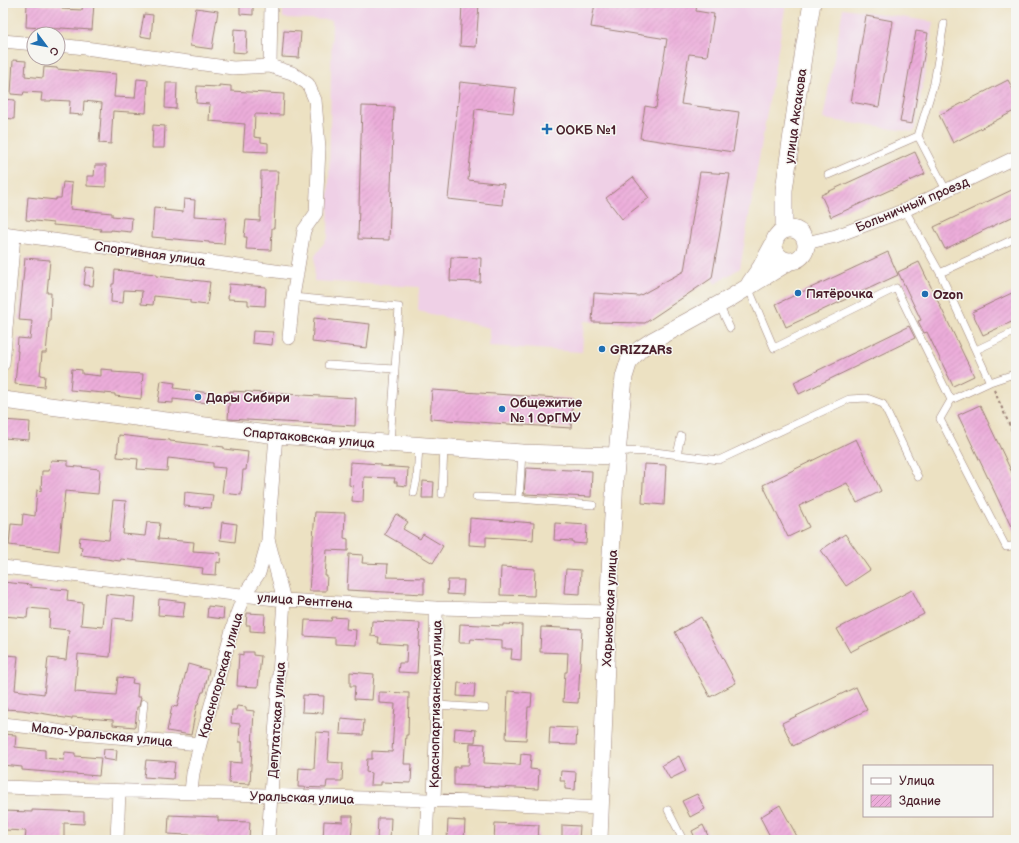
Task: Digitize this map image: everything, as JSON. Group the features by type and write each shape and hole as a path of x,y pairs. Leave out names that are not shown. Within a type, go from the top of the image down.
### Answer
{"street":[{"path":"270,66 271,3"},
{"name":"улица Аксакова","path":"784,229 784,190 812,3"},
{"path":"3,41 26,43"},
{"path":"66,47 234,68 270,66 292,73 308,84 315,100 320,148 316,213 304,230 293,297 289,338"},
{"name":"Больничный проезд","path":"806,244 836,236 905,210 1016,157"},
{"path":"719,304 790,261 800,258 804,254 806,244 805,238 799,231 789,228 784,229 779,233 761,267 748,286"},
{"path":"3,364 9,234"},
{"name":"Спортивная улица","path":"9,234 297,274"},
{"path":"774,244 775,251 780,257 790,261"},
{"name":"Харьковская улица","path":"599,840 608,612 617,453 624,377 629,361 640,349 719,304"},
{"name":"Спартаковская улица","path":"3,400 276,435 522,453 617,453"},
{"name":"Красногорская улица","path":"191,792 193,773 200,744 236,616 244,595 259,573 268,539 276,435"},
{"name":"Красногорская улица","path":"268,539 284,600"},
{"name":"улица Рентгена","path":"3,567 284,600 436,608 608,612"},
{"name":"Депутатская улица","path":"268,840 284,600"},
{"name":"Краснопартизанская улица","path":"426,840 431,800 438,705 436,608"},
{"name":"Мало-Уральская улица","path":"3,724 68,733 200,744"},
{"name":"Уральская улица","path":"3,787 431,800 600,808"},
{"path":"117,840 119,791"}],"lane":[{"path":"944,23 934,83 918,136 946,190"},
{"path":"828,174 918,136"},
{"path":"905,210 940,273 990,382"},
{"path":"940,273 1016,238"},
{"path":"748,286 774,348 896,288 951,400"},
{"path":"293,297 399,307 390,444"},
{"path":"719,304 730,328"},
{"path":"976,350 1016,331"},
{"path":"328,365 395,369"},
{"path":"1016,375 1014,374 990,382 951,400 940,419 1006,547 1016,545"},
{"path":"617,453 655,452 720,460 849,399 867,398 883,404 918,477"},
{"path":"678,455 681,436"},
{"path":"414,493 419,445"},
{"path":"442,494 444,447"},
{"path":"520,499 522,453"},
{"path":"476,497 593,505"},
{"path":"140,740 144,703"},
{"path":"438,705 485,708"},
{"path":"668,810 683,840"}],"path":[{"path":"990,382 1016,440"}],"shaded area":[{"name":"ООКБ №1","path":"283,3 786,3 740,268 715,284 712,278 645,323 584,321 582,352 489,346 490,328 418,311 419,287 314,281 315,256 328,237 332,20 283,18"},
{"path":"843,8 934,22 914,132 823,119"}],"building":[{"path":"27,3 62,5 62,9 82,10 83,3 94,3 92,30 66,28 66,26 26,26"},
{"path":"240,3 253,3 253,15 240,14"},
{"path":"462,3 479,3 476,47 460,46"},
{"path":"595,3 697,3 696,11 714,14 707,56 689,54 681,104 739,112 733,152 640,138 645,106 656,108 667,39 591,27"},
{"path":"196,8 218,11 212,49 190,46"},
{"path":"144,14 153,15 151,38 140,36"},
{"path":"866,16 893,21 879,107 851,102"},
{"path":"234,29 247,30 246,53 233,52"},
{"path":"284,31 301,32 299,58 282,57"},
{"path":"916,31 928,33 912,124 900,122"},
{"path":"13,60 26,61 25,76 43,78 44,67 116,74 114,97 135,98 137,79 148,80 146,113 113,111 111,144 99,143 102,103 84,101 83,115 69,114 70,101 41,101 42,93 24,92 23,95 11,94"},
{"path":"1008,80 1016,95 1016,110 953,143 939,115"},
{"path":"460,82 516,88 513,113 475,109 468,180 504,184 502,205 448,199"},
{"path":"166,83 177,83 176,109 165,108"},
{"path":"219,85 231,86 231,91 284,94 283,115 255,114 254,137 261,138 261,142 268,143 268,152 243,151 245,124 209,121 210,104 196,103 197,86 219,87"},
{"path":"3,99 15,100 14,119 3,118"},
{"path":"362,106 394,107 389,240 358,239"},
{"path":"153,125 165,126 164,148 152,148"},
{"path":"915,152 925,174 831,217 821,195"},
{"path":"95,165 106,165 106,187 87,186 87,176 94,176"},
{"path":"261,171 278,171 271,250 246,249 247,237 244,237 246,220 260,221"},
{"path":"700,172 730,174 712,278 645,323 592,322 594,293 639,296 684,271"},
{"path":"633,177 649,198 622,219 606,198"},
{"path":"63,182 72,183 70,209 112,213 112,216 132,218 131,232 111,230 100,231 101,229 53,225 53,223 26,220 28,197 56,200 56,198 61,198"},
{"path":"1016,188 1016,215 945,249 934,227"},
{"path":"184,199 195,200 194,216 226,218 224,244 152,237 154,207 165,208 164,210 183,212"},
{"path":"888,252 898,275 786,327 776,304"},
{"path":"451,257 481,258 480,282 450,281"},
{"path":"25,258 50,260 47,293 51,293 50,322 46,353 42,353 40,375 45,376 44,387 15,384 18,338 30,339 32,321 19,320"},
{"path":"919,262 974,376 953,386 927,332 924,333 918,321 921,320 898,272"},
{"path":"86,267 95,268 93,286 84,285"},
{"path":"115,270 210,282 207,305 190,303 190,300 154,296 153,305 141,304 142,291 124,290 123,303 111,302 112,284 114,284"},
{"path":"229,284 266,287 265,306 248,305 248,300 228,299"},
{"path":"1016,291 1016,320 983,335 972,312"},
{"path":"314,318 370,324 367,348 312,342"},
{"path":"909,326 915,338 799,394 794,382"},
{"path":"253,331 273,332 272,345 252,343"},
{"path":"72,369 82,370 82,374 101,376 101,369 113,370 112,372 143,374 141,399 115,396 115,394 70,390"},
{"path":"161,381 175,383 174,388 209,393 208,403 173,399 173,403 158,402"},
{"name":"Общежитие № 1 ОрГМУ","path":"432,390 573,399 571,428 430,419"},
{"path":"230,391 356,398 355,426 228,419"},
{"path":"980,405 1016,481 1016,537 958,415"},
{"path":"3,420 30,422 29,440 3,438"},
{"path":"119,435 224,447 224,449 248,452 246,470 243,470 241,495 222,493 225,468 213,467 213,463 168,458 167,471 137,469 138,459 117,457"},
{"path":"856,439 881,491 857,503 847,483 799,506 809,527 788,537 763,485"},
{"path":"51,460 68,461 68,466 100,469 98,494 65,491 59,551 9,545 11,524 22,525 23,514 35,516 37,490 41,491 42,471 49,471"},
{"path":"350,462 408,468 407,486 397,485 397,482 394,482 395,478 364,477 363,502 352,501 353,486 349,485"},
{"path":"644,464 666,465 664,505 642,503"},
{"path":"526,468 592,471 591,497 524,494"},
{"path":"423,481 434,482 433,498 422,498"},
{"path":"185,492 213,495 211,508 184,506"},
{"path":"113,500 126,501 123,534 145,536 147,522 160,523 158,539 194,542 193,551 221,553 220,563 217,562 216,575 202,574 203,568 121,559 120,561 81,555 82,547 79,546 80,537 109,540"},
{"path":"315,512 345,513 344,538 348,539 348,551 327,550 325,576 327,576 326,591 309,591"},
{"path":"396,514 408,522 403,529 420,539 423,534 443,546 433,563 384,534"},
{"path":"470,518 534,523 533,540 486,537 486,546 469,545"},
{"path":"222,522 237,524 235,542 220,540"},
{"path":"555,523 587,525 586,544 573,543 573,541 554,540"},
{"path":"845,534 870,570 846,586 821,550"},
{"path":"349,554 363,555 362,563 388,564 387,577 424,578 424,594 347,590"},
{"path":"501,567 535,569 534,596 500,595"},
{"path":"566,569 581,570 580,594 564,593"},
{"path":"448,580 464,580 463,595 447,594"},
{"path":"3,582 31,585 30,587 68,590 67,601 83,603 81,625 103,627 106,594 135,597 133,620 113,618 110,657 78,654 75,692 116,695 118,677 133,679 132,683 138,684 137,697 141,697 139,707 137,707 135,727 113,725 113,720 72,717 72,719 22,710 3,709 3,684 6,655 18,656 15,690 44,694 48,658 66,660 69,630 49,628 50,610 28,608 27,618 3,616"},
{"path":"912,590 924,614 850,652 837,629"},
{"path":"159,599 185,602 183,617 158,615"},
{"path":"208,606 224,608 223,619 207,617"},
{"path":"247,613 265,614 264,632 250,631 250,625 246,625"},
{"path":"332,617 347,618 346,629 356,630 355,645 335,644 335,638 304,636 305,620 331,621"},
{"path":"701,617 736,683 710,697 675,632"},
{"path":"372,621 420,623 417,673 398,672 399,663 406,663 407,645 378,643 379,637 371,636"},
{"path":"460,624 503,626 503,624 522,625 521,660 511,659 512,649 502,649 502,641 471,639 470,643 459,643"},
{"path":"541,627 582,629 578,703 563,702 568,653 540,652"},
{"path":"243,652 253,652 253,655 261,656 258,687 237,686 239,654 243,655"},
{"path":"188,664 209,670 204,692 202,692 197,704 191,735 167,731 172,706 177,707"},
{"path":"350,672 374,674 372,700 354,699 355,686 350,686"},
{"path":"458,683 475,684 474,697 457,696"},
{"path":"856,687 867,710 793,746 782,723"},
{"path":"508,691 532,693 531,707 528,707 526,740 506,739"},
{"path":"379,692 409,693 408,735 406,735 404,764 412,764 411,783 381,782 381,785 370,785 371,773 366,772 367,759 372,759 372,751 392,752 395,704 379,703"},
{"path":"303,695 324,696 323,713 302,712"},
{"path":"237,706 246,707 246,710 254,711 250,784 229,783 230,762 242,763 242,742 239,742 240,724 231,723 232,710 236,710"},
{"path":"341,718 364,720 363,735 340,734"},
{"path":"550,727 577,728 576,745 549,744"},
{"path":"455,728 476,730 475,742 454,741"},
{"path":"316,732 330,733 328,762 343,763 342,781 327,781 326,788 298,787 299,768 314,769"},
{"path":"3,734 16,735 15,747 45,750 45,758 64,760 65,752 75,753 75,756 101,758 99,776 22,770 22,767 3,765"},
{"path":"470,743 485,744 484,763 520,765 521,754 531,755 530,769 539,770 538,789 454,785 454,767 469,765"},
{"path":"104,749 117,750 116,761 103,759"},
{"path":"679,756 686,771 670,779 662,765"},
{"path":"146,760 175,762 173,779 144,777"},
{"path":"561,771 576,772 575,790 565,789 565,781 560,781"},
{"path":"697,794 705,809 690,817 682,801"},
{"path":"780,805 799,840 772,840 760,817"},
{"path":"32,810 84,812 84,824 64,823 64,840 25,840 26,831 5,830 6,822 3,822 3,811 32,812"},
{"path":"169,815 218,817 218,821 250,822 249,840 205,840 205,836 168,834"},
{"path":"343,816 353,816 351,840 323,840 324,821 343,822"},
{"path":"378,818 391,818 390,840 377,840"},
{"path":"448,820 465,821 464,840 447,840"},
{"path":"495,823 539,825 538,840 494,840"},
{"path":"562,825 580,826 579,840 562,840"},
{"path":"703,825 710,840 696,840 692,831"}],"place":[{"name":"ООКБ №1","path":"547,129"},
{"name":"Пятёрочка","path":"798,293"},
{"name":"Ozon","path":"925,294"},
{"name":"GRIZZARs","path":"602,349"},
{"name":"Дары Сибири","path":"198,397"},
{"name":"Общежитие № 1 ОрГМУ","path":"502,409"}]}
